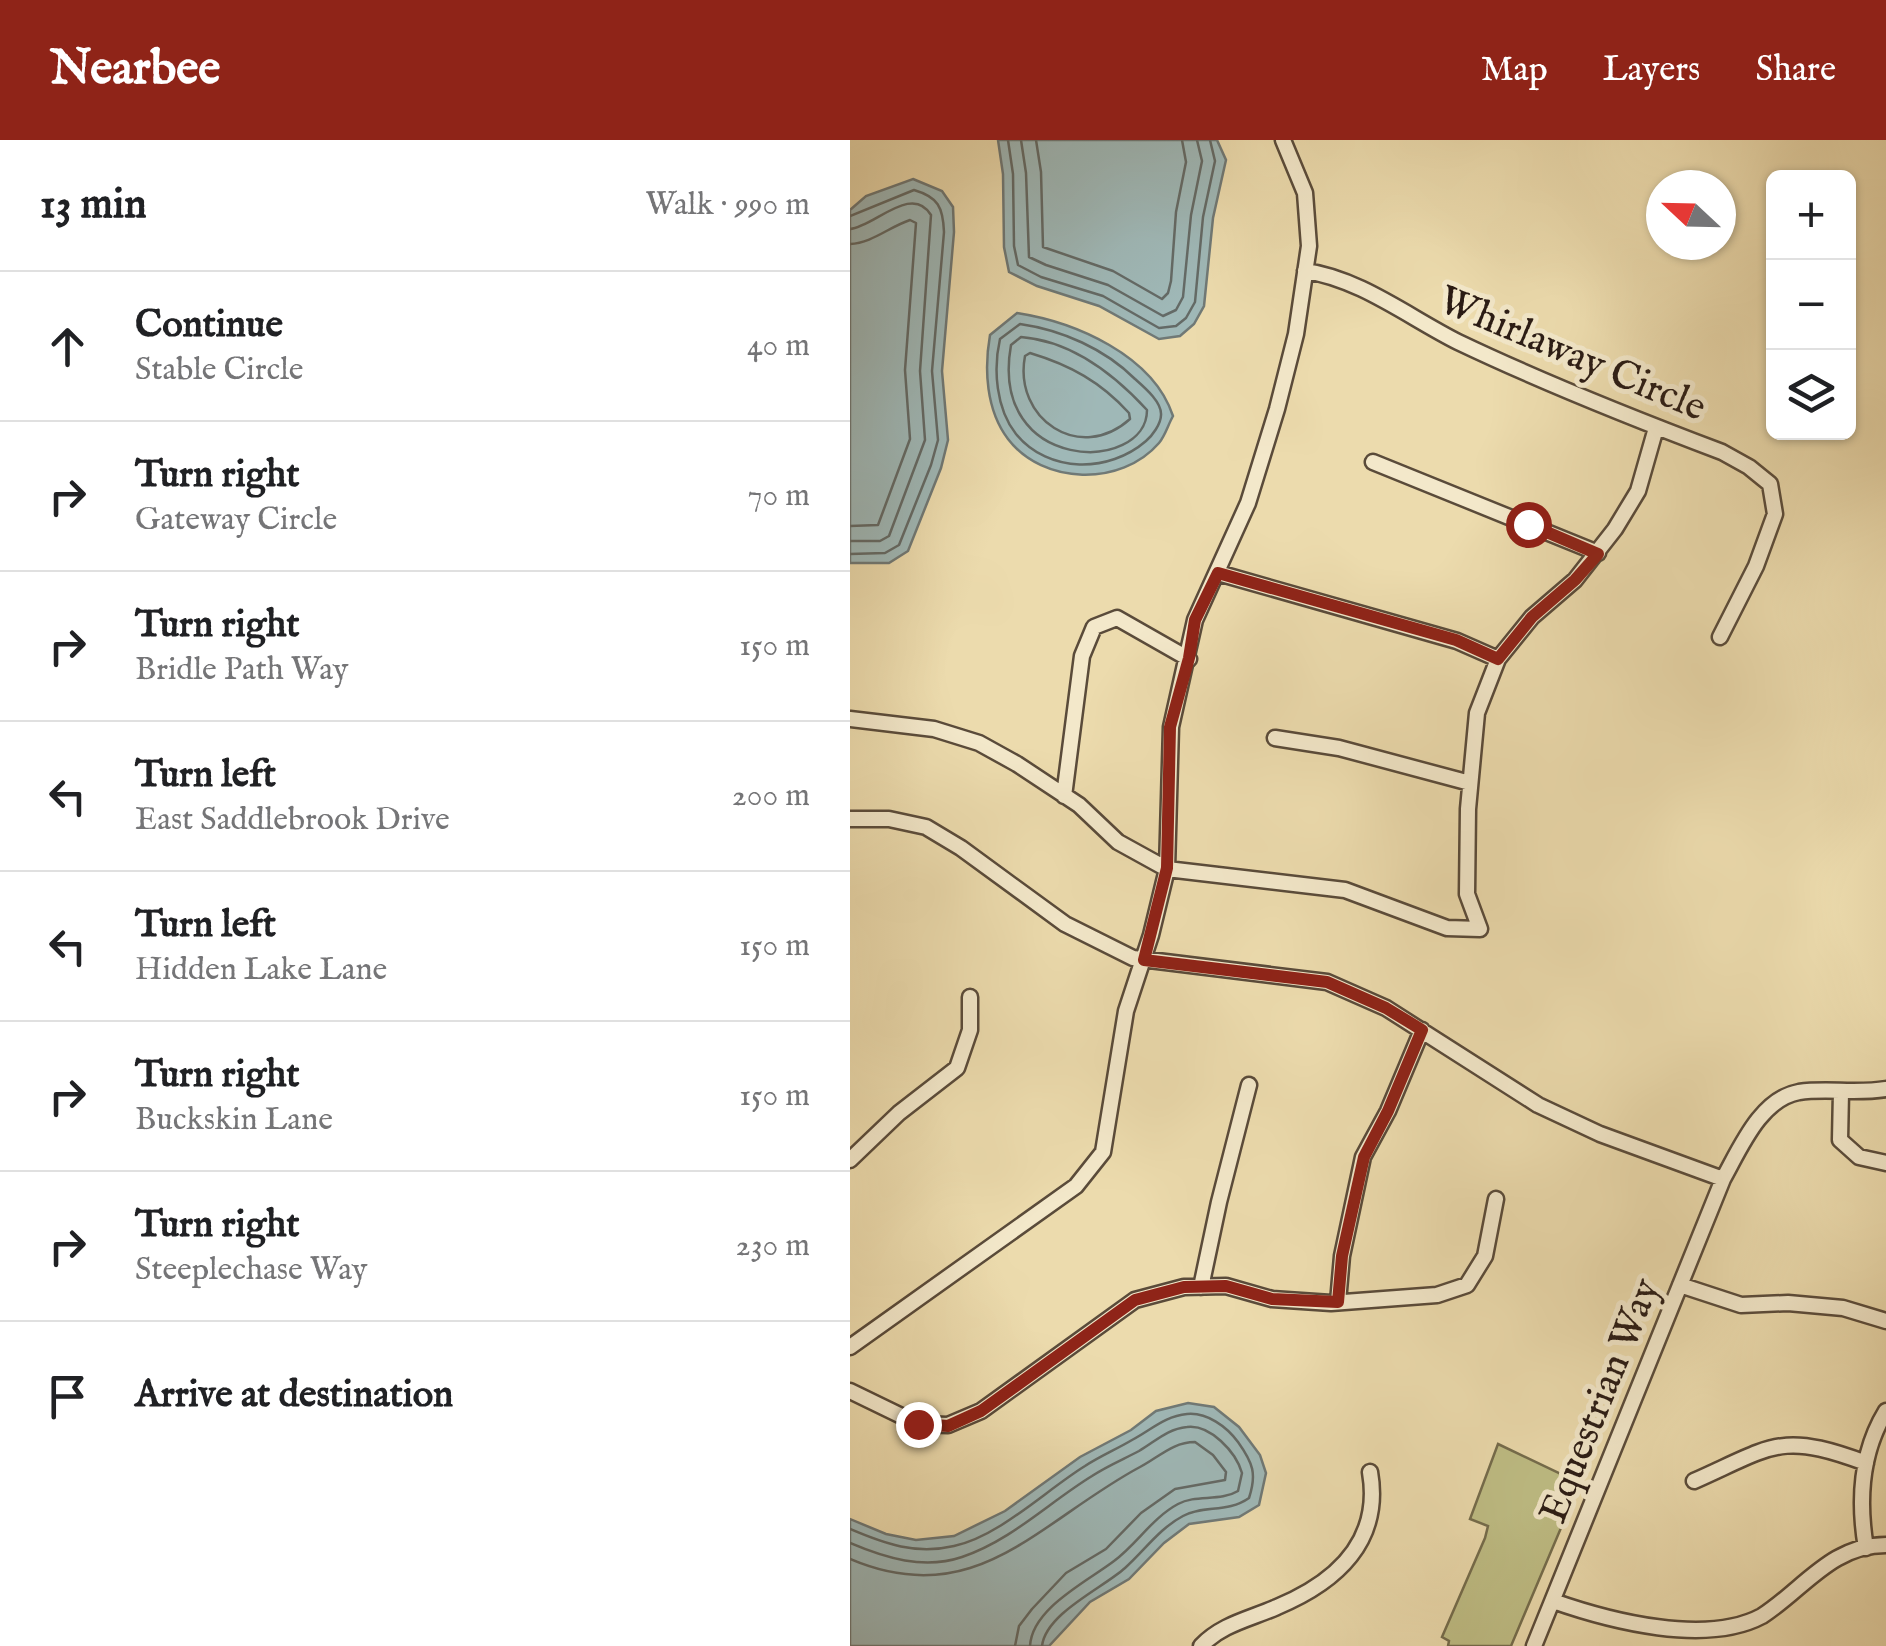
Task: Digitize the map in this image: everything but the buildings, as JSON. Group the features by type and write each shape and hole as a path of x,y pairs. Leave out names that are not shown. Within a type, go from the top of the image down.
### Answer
{"street":[{"path":"850,1347 1076,1186 1103,1152 1126,1011 1144,960 1167,868 1170,727 1195,620 1248,503 1278,409 1296,334 1309,246 1305,193 1283,140"},
{"name":"Whirlaway Circle","path":"1304,271 1358,288 1534,378 1722,452 1770,484 1774,514 1756,566 1720,637"},
{"path":"850,720 934,729 979,743 1064,796 1118,842 1167,868 1344,890 1448,928 1480,929 1467,894 1470,783 1477,713 1498,659 1532,617 1598,554 1638,492 1656,428"},
{"path":"1373,462 1598,554"},
{"path":"1218,573 1456,640 1498,659"},
{"path":"1064,796 1082,656 1094,627 1116,618 1189,658"},
{"path":"1275,738 1339,748 1470,783"},
{"path":"850,819 889,819 926,827 1065,924 1133,958 1327,982 1386,1008 1538,1105 1600,1134 1723,1179"},
{"path":"850,1160 898,1113 957,1068 970,1030 970,998"},
{"path":"1338,1302 1342,1256 1364,1157 1422,1030"},
{"path":"1202,1287 1218,1202 1250,1085"},
{"name":"Equestrian Way","path":"1534,1646 1723,1179 1766,1110 1796,1092 1886,1089"},
{"path":"1841,1092 1840,1140 1859,1157 1886,1163"},
{"path":"850,1391 918,1424 948,1426 981,1411 1135,1300 1184,1287 1226,1286 1272,1299 1338,1302 1437,1295 1466,1285 1485,1256 1496,1200"},
{"path":"1680,1285 1741,1305 1788,1302 1825,1306 1886,1321"},
{"path":"1866,1548 1860,1503 1866,1463 1886,1411"},
{"path":"1694,1481 1784,1443 1823,1447 1866,1463"},
{"path":"1201,1646 1233,1624 1298,1598 1336,1571 1359,1545 1370,1518 1374,1500 1370,1472"},
{"path":"1552,1601 1615,1620 1689,1633 1717,1631 1760,1618 1834,1558 1886,1545"}],"shaded area":[{"path":"1498,1444 1580,1483 1511,1646 1448,1646 1449,1641 1442,1637 1488,1526 1470,1519"}],"water":[{"path":"998,140 1217,140 1226,160 1213,218 1204,306 1194,324 1180,336 1159,339 1099,306 1037,286 1009,272"},
{"path":"913,179 942,191 953,207 942,371 948,440 908,551 889,563 850,563 850,210 866,196"},
{"path":"1017,313 1087,333 1148,375 1173,416 1159,443 1124,467 1082,475 1041,465 1023,454 1008,439 995,415 987,375 990,335"},
{"path":"1188,1403 1214,1407 1239,1427 1260,1455 1266,1473 1259,1505 1239,1517 1189,1524 1129,1579 1090,1602 1049,1646 850,1646 850,1519 886,1534 916,1540 954,1536 1005,1511 1080,1457 1131,1430 1156,1411"}],"route":[{"path":"918,1424 948,1426 981,1411 1135,1300 1184,1287 1226,1286 1272,1299 1338,1302 1342,1256 1364,1157 1422,1030 1386,1008 1327,982 1144,960 1167,868 1170,727 1189,658 1189,644 1195,620 1218,573 1456,640 1498,659 1532,617 1598,554 1528,524"}]}
